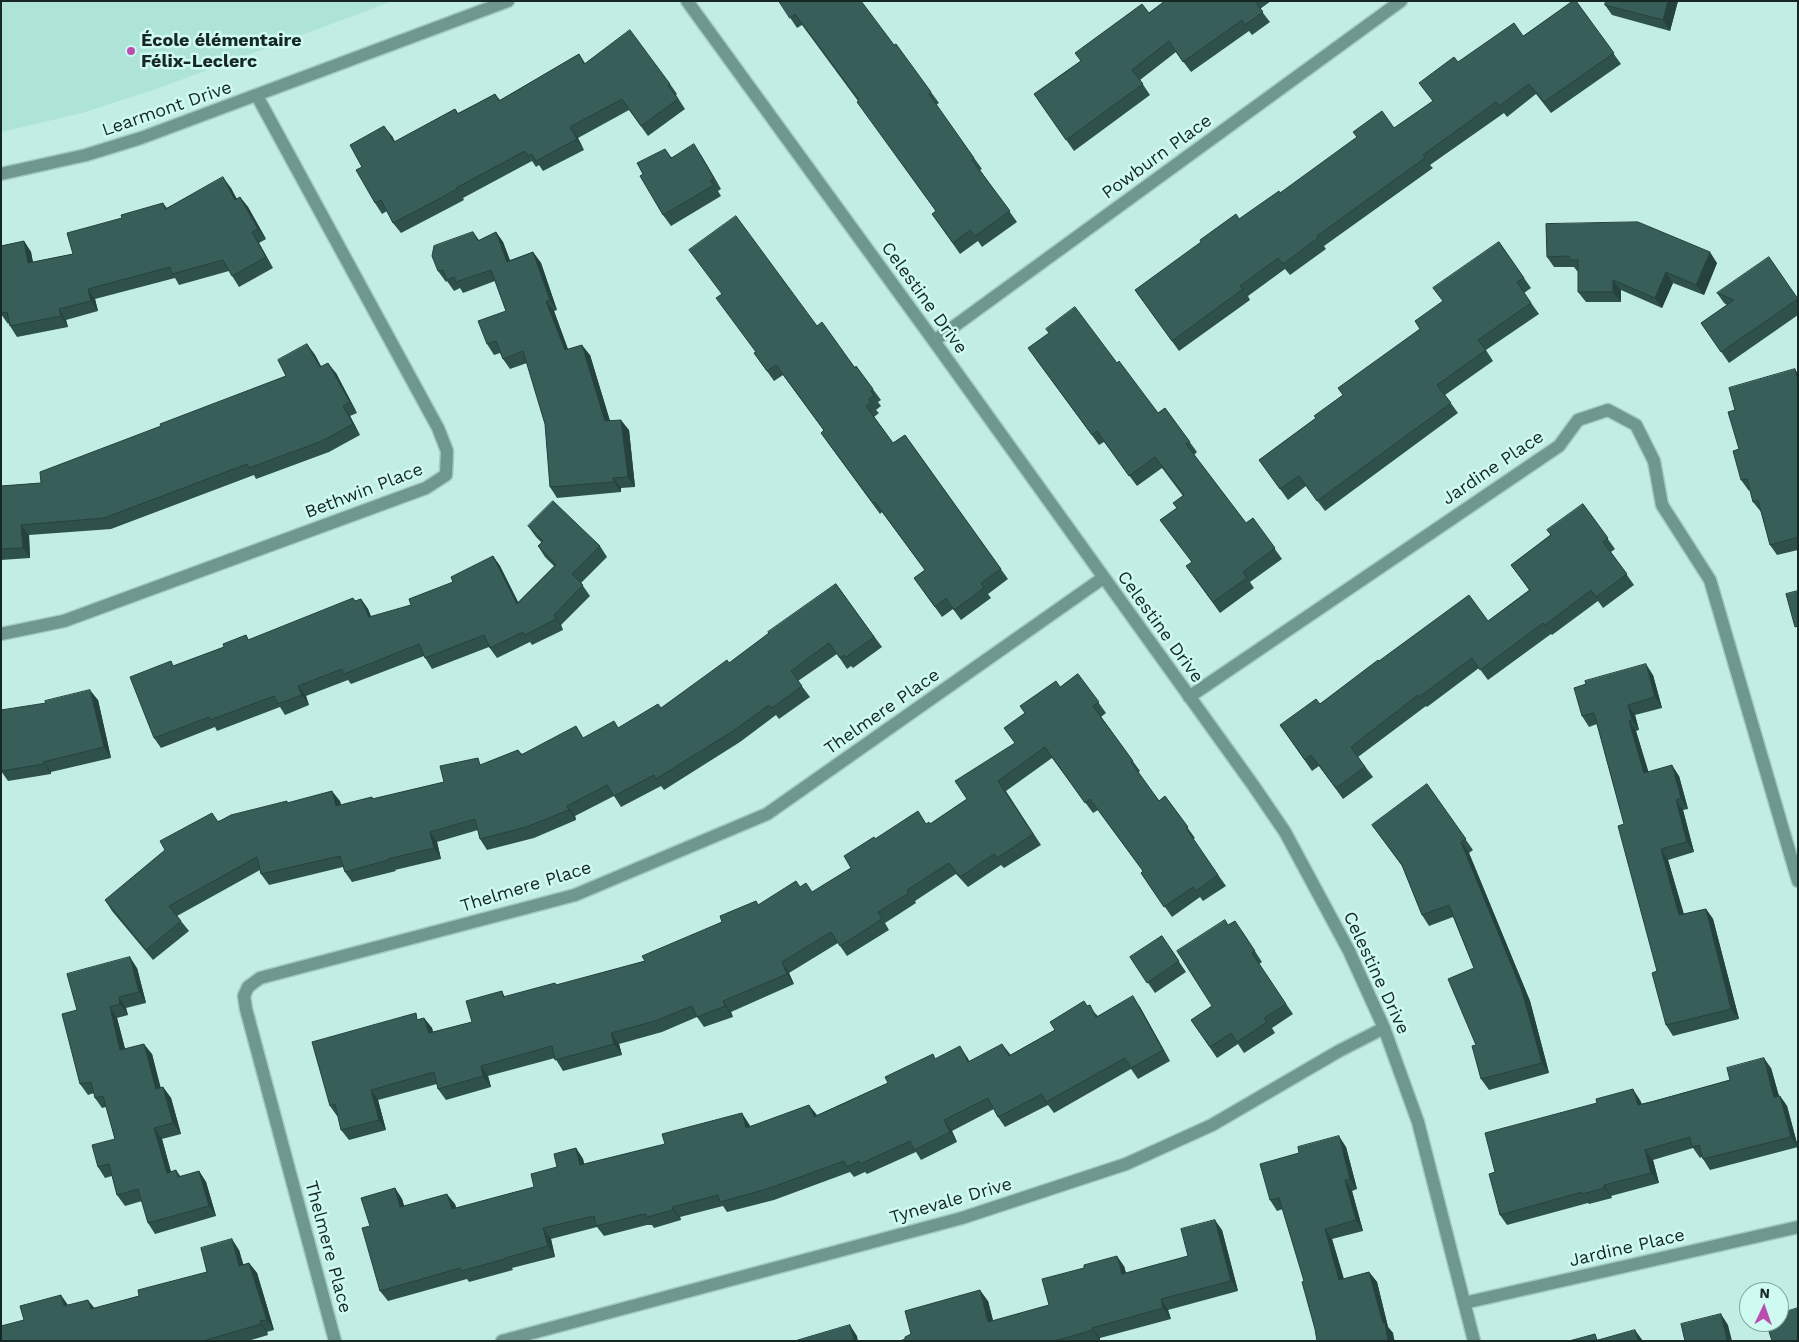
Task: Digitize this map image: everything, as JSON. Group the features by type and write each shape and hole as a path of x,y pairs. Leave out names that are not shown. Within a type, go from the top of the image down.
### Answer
{"street":[{"name":"Learmont Drive","path":"1,174 86,155 141,138 508,1"},
{"name":"Celestine Drive","path":"687,1 1253,785 1284,832 1349,951 1384,1028 1418,1122 1474,1341"},
{"name":"Powburn Place","path":"934,341 1401,1"},
{"name":"Bethwin Place","path":"1,634 64,621 101,608 426,488 446,475 447,451 438,428 257,96"},
{"name":"Jardine Place","path":"1189,697 1558,446 1578,420 1608,410 1636,425 1654,461 1662,505 1710,580 1798,881"},
{"name":"Thelmere Place","path":"335,1341 246,1009 244,996 248,987 260,978 275,973 332,960 575,895 767,814 1103,578"},
{"name":"Tynevale Drive","path":"502,1341 962,1218 1126,1164 1212,1125 1339,1051 1384,1028"},
{"name":"Jardine Place","path":"1464,1303 1798,1227"}],"shaded area":[{"name":"École élémentaire Félix-Leclerc","path":"1,1 393,1 159,88 82,113 1,132"}],"building":[{"path":"779,1 861,1 894,45 896,44 931,92 929,94 974,158 972,160 1010,211 975,236 970,230 953,243 932,214 936,211 857,102 859,100 795,14 790,18"},
{"path":"1165,1 1255,1 1263,12 1245,25 1242,20 1183,62 1169,41 1132,70 1143,84 1066,140 1034,94 1081,61 1075,53 1142,4 1149,13"},
{"path":"1573,1 1576,1 1614,53 1544,102 1529,84 1499,106 1496,102 1423,155 1425,158 1317,236 1318,238 1283,264 1278,258 1240,286 1243,289 1172,341 1135,290 1236,214 1239,219 1279,191 1280,193 1357,137 1353,132 1382,111 1394,128 1433,101 1419,83 1454,57 1458,62 1514,23 1523,36"},
{"path":"1606,1 1668,1 1663,20 1605,5"},
{"path":"630,30 670,84 668,85 678,99 641,126 622,99 570,127 577,139 536,161 532,154 528,156 525,151 393,223 381,200 375,203 356,170 362,167 350,145 384,126 394,142 455,109 458,114 495,94 499,101 579,54 584,64"},
{"path":"694,144 714,178 710,181 714,185 663,215 640,176 643,174 637,163 665,149 671,158"},
{"path":"223,177 235,200 240,197 258,229 252,232 266,257 232,276 223,260 172,274 170,267 88,289 91,301 59,309 61,316 10,326 7,312 1,313 1,246 24,241 28,263 73,254 67,233 122,218 121,215 163,203 165,209"},
{"path":"736,216 817,326 822,322 855,368 856,366 873,389 871,391 874,396 869,399 871,402 866,406 893,443 905,435 1001,569 981,583 984,588 954,610 946,598 935,607 914,578 925,570 821,433 824,430 776,365 767,371 754,353 756,352 716,298 722,294 689,250"},
{"path":"1638,222 1710,252 1696,285 1666,272 1655,298 1613,280 1613,292 1578,292 1578,260 1570,260 1569,256 1547,257 1546,224"},
{"path":"473,232 478,241 496,232 507,262 533,252 550,300 546,301 565,350 582,345 605,421 621,420 628,477 613,478 614,482 550,487 545,424 523,351 503,359 496,341 487,344 478,321 506,311 491,270 456,282 454,277 447,280 443,270 438,271 432,256 434,246"},
{"path":"1499,242 1524,278 1517,282 1531,303 1478,340 1486,350 1437,385 1451,403 1317,501 1299,476 1280,489 1259,460 1316,418 1314,416 1343,395 1338,388 1420,329 1415,321 1443,301 1433,288"},
{"path":"1769,257 1798,299 1721,352 1701,323 1734,300 1717,293"},
{"path":"1075,307 1158,413 1165,408 1190,442 1186,444 1246,523 1253,518 1275,548 1243,572 1247,578 1213,602 1186,566 1192,562 1160,520 1177,508 1173,503 1184,495 1155,457 1129,476 1097,431 1092,435 1028,348 1049,333 1046,329"},
{"path":"307,344 320,367 328,363 350,402 343,406 353,424 322,441 249,468 247,464 104,518 21,525 23,548 1,549 1,486 41,483 40,472 286,376 278,360"},
{"path":"1795,369 1798,380 1798,537 1770,545 1758,500 1753,502 1747,479 1741,480 1733,451 1739,449 1728,412 1735,410 1729,388"},
{"path":"553,501 600,546 572,574 583,585 554,615 556,619 525,635 523,632 490,648 484,635 425,658 419,644 344,674 342,669 298,686 302,695 278,704 274,696 210,720 209,717 154,738 130,677 171,661 173,666 224,647 223,644 246,635 248,640 353,598 355,601 361,599 369,617 411,605 409,599 453,582 451,577 493,556 517,604 556,565 538,546 543,541 528,526"},
{"path":"1583,504 1608,538 1603,542 1627,574 1596,597 1591,590 1480,670 1472,658 1419,697 1418,695 1351,747 1365,767 1336,788 1311,755 1305,760 1280,725 1316,699 1320,704 1469,595 1488,621 1530,590 1511,565 1551,535 1547,530"},
{"path":"836,584 874,637 846,657 844,655 840,658 829,643 791,671 802,686 772,708 769,705 733,731 656,779 654,775 614,796 607,785 567,806 569,810 526,827 480,839 475,819 430,832 434,848 345,872 340,856 261,874 257,857 169,906 181,921 146,950 105,900 165,850 160,841 212,813 218,822 231,815 332,791 336,806 372,797 372,799 444,782 440,766 478,758 480,765 518,750 521,755 576,726 583,738 614,721 618,728 658,704 661,708 727,660 729,663 768,632"},
{"path":"1798,591 1798,626 1795,627 1786,594"},
{"path":"1646,664 1655,697 1628,705 1632,720 1629,721 1644,773 1672,765 1681,798 1676,800 1687,842 1661,849 1679,915 1706,909 1731,1009 1666,1025 1652,973 1657,971 1618,826 1624,824 1594,713 1582,716 1574,688 1586,684 1585,681"},
{"path":"1078,674 1099,702 1093,706 1133,761 1131,762 1159,801 1165,796 1188,827 1186,828 1218,875 1196,891 1193,887 1164,907 1141,873 1143,871 1090,799 1085,803 1045,747 998,781 1033,834 997,858 994,854 960,877 949,863 907,890 909,893 878,912 882,919 840,946 831,932 782,962 787,974 723,1001 725,1006 697,1017 692,1006 655,1021 611,1033 614,1044 555,1060 552,1046 481,1066 483,1076 438,1089 434,1072 371,1090 379,1120 341,1130 335,1104 330,1106 312,1042 416,1013 417,1020 424,1018 429,1033 472,1022 466,1001 502,991 503,997 645,961 642,956 722,922 720,916 756,901 758,905 796,881 800,887 806,883 812,892 851,868 844,856 874,837 875,839 918,811 926,824 929,822 930,824 967,799 955,781 1015,743 1004,728 1025,713 1020,706 1056,681 1060,687"},
{"path":"90,690 104,747 43,762 44,764 1,771 1,710 46,703 45,701"},
{"path":"1427,784 1466,839 1461,842 1522,991 1542,1063 1481,1079 1472,1046 1476,1045 1448,979 1474,968 1449,905 1422,915 1402,865 1372,825"},
{"path":"1225,920 1228,925 1235,921 1255,951 1252,953 1286,1004 1264,1018 1267,1022 1237,1042 1231,1033 1210,1047 1191,1020 1212,1006 1177,951"},
{"path":"1162,936 1179,961 1147,983 1130,957"},
{"path":"130,957 139,992 119,997 120,1004 110,1007 120,1050 144,1044 156,1089 163,1087 173,1123 154,1128 167,1173 176,1170 178,1177 199,1171 209,1206 148,1223 138,1189 117,1195 109,1164 98,1167 92,1145 115,1139 103,1096 95,1098 91,1082 80,1084 62,1014 77,1010 67,974"},
{"path":"1133,996 1163,1050 1131,1068 1125,1058 1046,1102 1042,1094 998,1117 988,1098 944,1120 950,1132 914,1150 910,1141 860,1164 859,1161 847,1167 844,1161 767,1189 720,1202 718,1195 672,1207 673,1210 647,1217 646,1214 640,1215 596,1226 594,1216 543,1228 548,1246 461,1271 460,1268 380,1291 362,1228 370,1226 361,1198 395,1188 400,1207 447,1194 452,1209 534,1187 531,1174 557,1167 554,1154 576,1148 580,1165 665,1144 662,1134 742,1113 746,1128 809,1105 814,1117 888,1083 885,1077 933,1054 935,1059 960,1046 968,1062 1002,1044 1009,1056 1055,1030 1050,1022 1084,1001 1087,1006 1090,1005 1096,1017"},
{"path":"1764,1058 1774,1097 1780,1096 1791,1137 1703,1159 1699,1145 1692,1147 1690,1137 1645,1150 1651,1173 1604,1185 1604,1188 1582,1194 1582,1192 1500,1215 1489,1174 1495,1172 1485,1133 1597,1103 1596,1099 1633,1089 1638,1105 1655,1101 1730,1080 1727,1068"},
{"path":"1339,1136 1350,1179 1345,1180 1356,1220 1325,1229 1339,1280 1369,1272 1383,1323 1385,1323 1388,1340 1394,1339 1394,1341 1317,1341 1302,1282 1304,1281 1279,1198 1270,1200 1260,1164 1299,1153 1298,1147"},
{"path":"1215,1220 1231,1281 1161,1299 1163,1308 1054,1341 900,1341 911,1334 905,1311 980,1290 988,1322 1049,1305 1042,1279 1084,1268 1084,1265 1117,1256 1122,1274 1188,1256 1181,1229"},
{"path":"232,1239 239,1266 249,1263 267,1320 260,1321 261,1324 203,1341 1,1341 1,1326 24,1320 20,1306 61,1295 64,1306 88,1300 91,1309 139,1296 138,1290 207,1272 201,1248"},
{"path":"1798,1308 1798,1341 1772,1341 1769,1332 1789,1332 1789,1311"},
{"path":"1721,1314 1727,1341 1685,1341 1681,1324"},
{"path":"850,1325 854,1341 795,1341"},
{"path":"1635,1330 1638,1341 1569,1341 1595,1334 1597,1340"}],"place":[{"name":"École élémentaire Félix-Leclerc","path":"131,51"}]}
